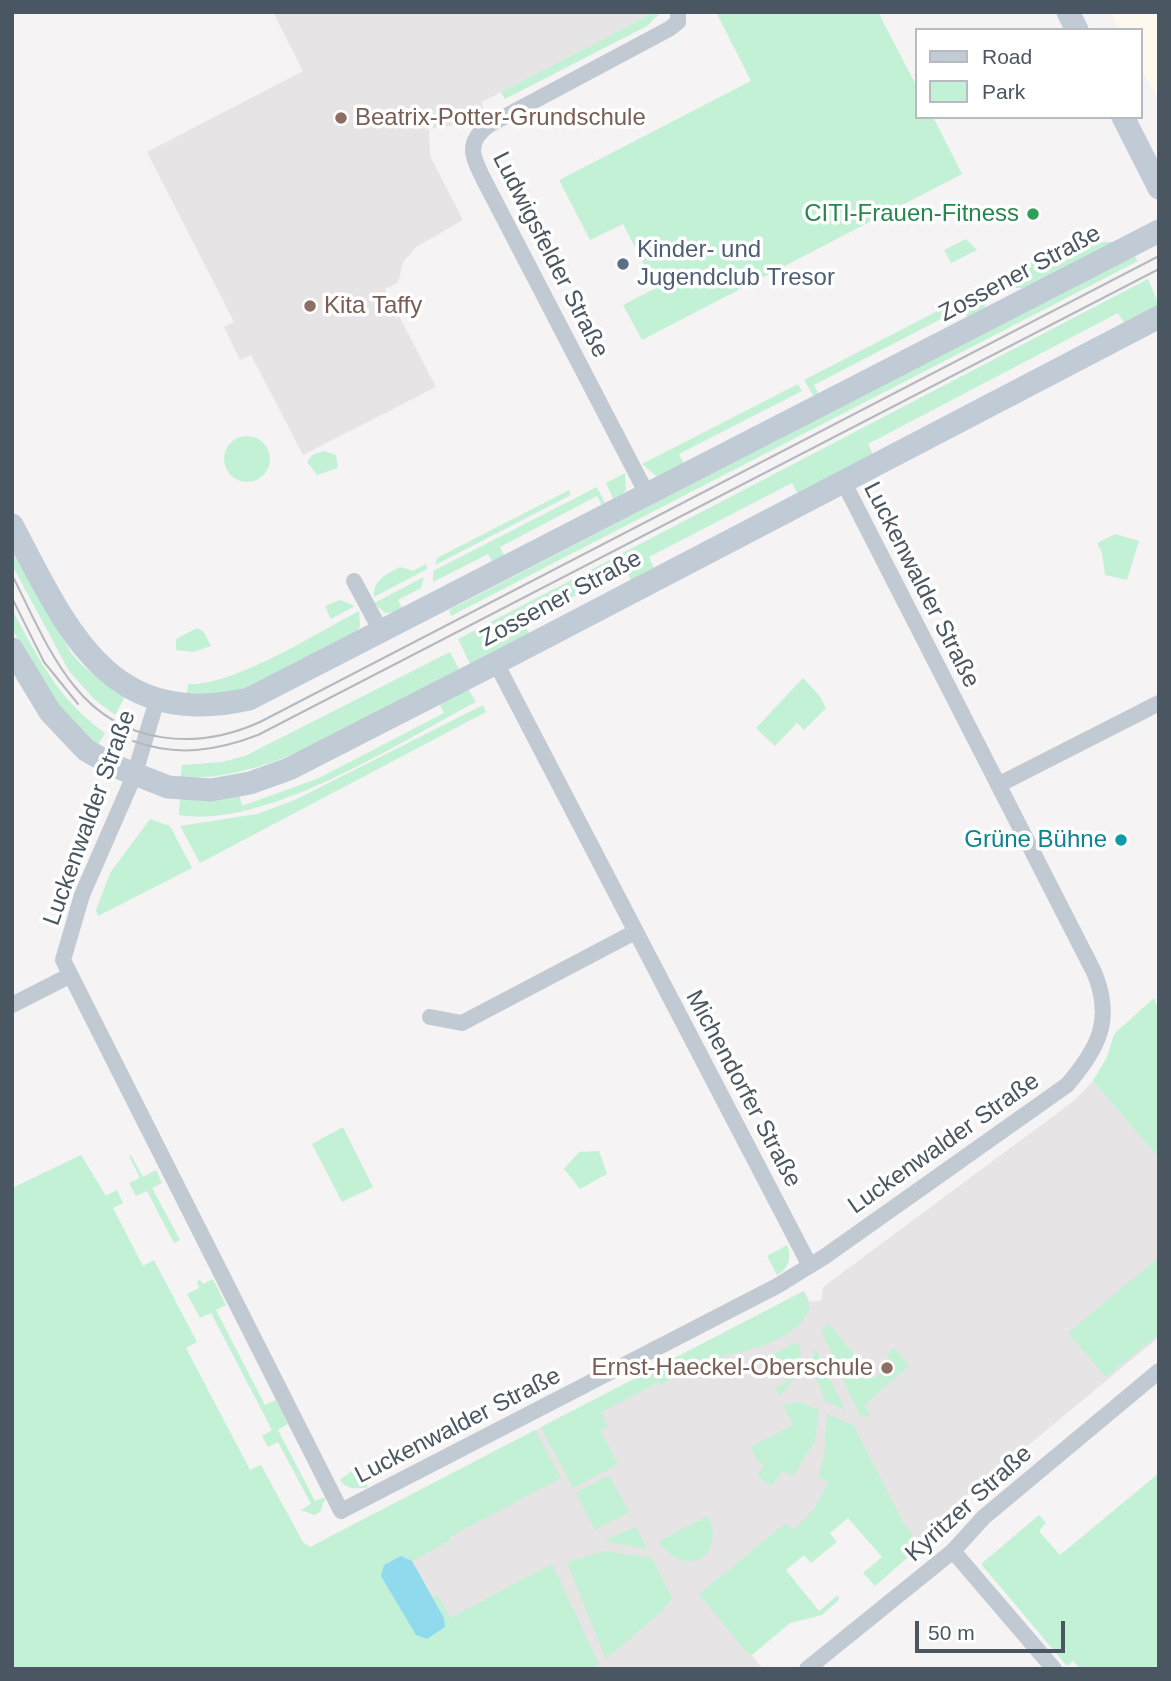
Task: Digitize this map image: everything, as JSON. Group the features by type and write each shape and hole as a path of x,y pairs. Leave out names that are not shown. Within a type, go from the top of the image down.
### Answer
{"street":[{"name":"Ludwigsfelder Straße","path":"648,496 485,182 472,149 476,134 489,125 669,29 678,22 678,12"},
{"path":"1068,12 1076,28"},
{"path":"1124,119 1159,188"},
{"name":"Zossener Straße","path":"12,524 55,608 78,642 117,681 157,700 191,706 226,705 249,699 382,633 1159,231"},
{"name":"Zossener Straße","path":"12,649 50,712 93,754 134,776 168,787 211,790 250,783 289,769 496,663 1159,317"},
{"name":"Luckenwalder Straße","path":"157,700 134,776 82,895 63,960 341,1511 777,1286 810,1266 1067,1085 1090,1059 1101,1032 1104,1011 1098,981 843,481"},
{"path":"354,581 382,633"},
{"name":"Michendorfer Straße","path":"496,663 810,1266"},
{"path":"998,785 1159,703"},
{"path":"430,1017 462,1023 635,933"},
{"path":"12,1005 69,976"},
{"name":"Kyritzer Straße","path":"807,1669 953,1550 984,1517 1159,1371"},
{"path":"953,1550 1054,1669"}],"shaded area":[{"path":"273,12 655,12 482,102 483,110 456,125 429,129 430,156 463,220 416,247 403,262 398,283 385,289 436,387 303,455 251,355 240,360 224,327 234,322 147,152 303,71"},
{"path":"1110,12 1159,12 1159,101 1143,73 1143,28 1119,28"},
{"name":"Ernst-Haeckel-Oberschule","path":"1093,1081 1159,1158 1159,1337 950,1510 905,1552 873,1497 709,1604 763,1669 434,1669 324,1540 804,1291 810,1302 822,1300 823,1287 1075,1100"}],"green space":[{"path":"655,12 661,12 647,26 505,99 501,92"},
{"path":"716,12 878,12 916,85 916,119 934,119 962,174 642,340 623,305 656,288 623,224 590,240 559,180 751,81"},
{"path":"966,239 977,250 951,263 944,250"},
{"path":"1075,242 1117,242 1028,288 1009,288 1001,278"},
{"path":"1134,255 1138,261 451,616 449,610"},
{"path":"1148,279 1159,305 1125,324 1118,313 868,444 873,455 798,494 792,483 649,557 654,568 631,580 625,570 524,622 529,634 470,664 458,639"},
{"path":"984,287 985,308 969,320 962,308 814,385 820,397 815,399 804,380"},
{"path":"798,384 802,391 679,454 685,466 657,477 642,464"},
{"path":"247,436 263,443 270,459 263,475 247,482 231,475 224,459 231,443"},
{"path":"324,451 336,455 338,468 317,475 307,462 312,455"},
{"path":"625,473 626,490 615,503 606,483"},
{"path":"597,487 607,507 604,509 597,496 500,547 506,559 494,565 488,554 433,582 433,571"},
{"path":"569,490 571,495 435,565 437,558"},
{"path":"1115,534 1139,541 1127,580 1105,575 1102,553 1097,543"},
{"path":"12,545 71,653 84,667 125,697 115,715 94,699 69,671 12,565"},
{"path":"426,564 427,569 374,597 375,586 386,575 400,567 413,571"},
{"path":"424,577 421,588 398,600 404,612 385,613 374,603"},
{"path":"340,600 355,606 331,619 325,606"},
{"path":"12,609 62,692 88,720 105,733 98,745 54,702 12,629"},
{"path":"359,611 360,626 355,635 245,689 217,694 187,693 188,684 228,677 251,668"},
{"path":"197,628 203,631 211,646 193,652 176,650 176,639"},
{"path":"450,652 459,669 324,741 251,769 215,776 181,777 182,765 222,762 245,756"},
{"path":"803,678 819,695 826,708 804,730 797,723 775,746 756,728"},
{"path":"467,687 476,702 331,779 251,809 213,816 179,815 180,798 239,793 242,806 319,778 444,713 438,701"},
{"path":"483,705 486,712 200,863 180,826 257,814 295,800"},
{"path":"150,819 170,826 192,868 98,916 96,910 110,873"},
{"path":"1154,998 1159,1010 1159,1158 1093,1081 1107,1057 1114,1034"},
{"path":"343,1127 373,1187 342,1202 312,1144"},
{"path":"599,1151 607,1174 580,1189 564,1169 579,1152"},
{"path":"81,1155 106,1196 117,1190 123,1203 113,1208 143,1266 154,1260 197,1342 186,1348 250,1470 261,1465 303,1542 310,1547 535,1430 561,1478 450,1537 451,1540 412,1561 401,1557 385,1565 382,1572 444,1618 433,1598 438,1595 450,1618 552,1564 599,1664 594,1669 12,1669 12,1188"},
{"path":"131,1155 143,1177 156,1170 162,1183 152,1188 180,1240 174,1243 147,1191 136,1196 129,1183 140,1178 129,1156"},
{"path":"787,1245 788,1262 777,1275 767,1256"},
{"path":"1159,1257 1159,1334 1106,1377 1068,1333"},
{"path":"213,1279 226,1305 216,1310 265,1405 276,1400 288,1424 278,1430 315,1501 326,1497 320,1512 314,1515 301,1510 311,1504 278,1442 268,1447 262,1436 272,1430 211,1313 200,1318 187,1294 199,1288 197,1282 200,1280 203,1284"},
{"path":"804,1291 810,1308 802,1321 790,1332 759,1347 694,1365 661,1385 659,1382 601,1412 608,1426 600,1431 618,1464 573,1488 541,1427"},
{"path":"829,1324 874,1378 892,1363 886,1355 894,1348 909,1366 864,1405 871,1416 860,1416 821,1330"},
{"path":"794,1343 800,1346 798,1366 792,1380 779,1396 775,1388 787,1382 775,1357 760,1365 757,1359 775,1354"},
{"path":"815,1348 845,1410 825,1401 812,1366"},
{"path":"799,1402 819,1410 815,1440 793,1477 783,1471 771,1486 757,1476 764,1466 757,1460 751,1447 793,1425 783,1405"},
{"path":"827,1414 853,1425 903,1522 921,1546 875,1586 863,1573 882,1557 848,1518 830,1533 837,1542 811,1563 804,1555 786,1570 819,1611 838,1595 839,1600 822,1615 790,1623 752,1655 748,1654 699,1594 786,1523 793,1531 814,1509 829,1482 818,1477 824,1457"},
{"path":"357,1467 368,1487 349,1487 340,1480"},
{"path":"1159,1473 1159,1669 1080,1669 1073,1661 1067,1666 981,1564 1039,1515 1046,1523 1039,1531 1060,1555"},
{"path":"609,1475 629,1512 595,1530 576,1493"},
{"path":"708,1516 712,1543 700,1559 680,1560 669,1553 659,1541"},
{"path":"636,1527 647,1549 603,1541"},
{"path":"604,1551 652,1558 672,1598 662,1611 606,1659 567,1562"}],"water":[{"path":"401,1556 412,1561 444,1618 445,1627 427,1639 416,1635 381,1576 384,1565"}],"tram line":[{"path":"12,575 40,632 65,674 94,706 115,721 137,731 161,737 186,739 236,731 260,722 1159,256"},
{"path":"133,741 165,749 196,750 227,745 258,735 1159,269"},
{"path":"12,598 44,662 78,704"}],"place":[{"name":"Beatrix-Potter-Grundschule","path":"341,118"},
{"name":"CITI-Frauen-Fitness","path":"1033,214"},
{"name":"Kinder- und Jugendclub Tresor","path":"623,264"},
{"name":"Kita Taffy","path":"310,306"},
{"name":"Grüne Bühne","path":"1121,840"},
{"name":"Ernst-Haeckel-Oberschule","path":"887,1368"}]}
